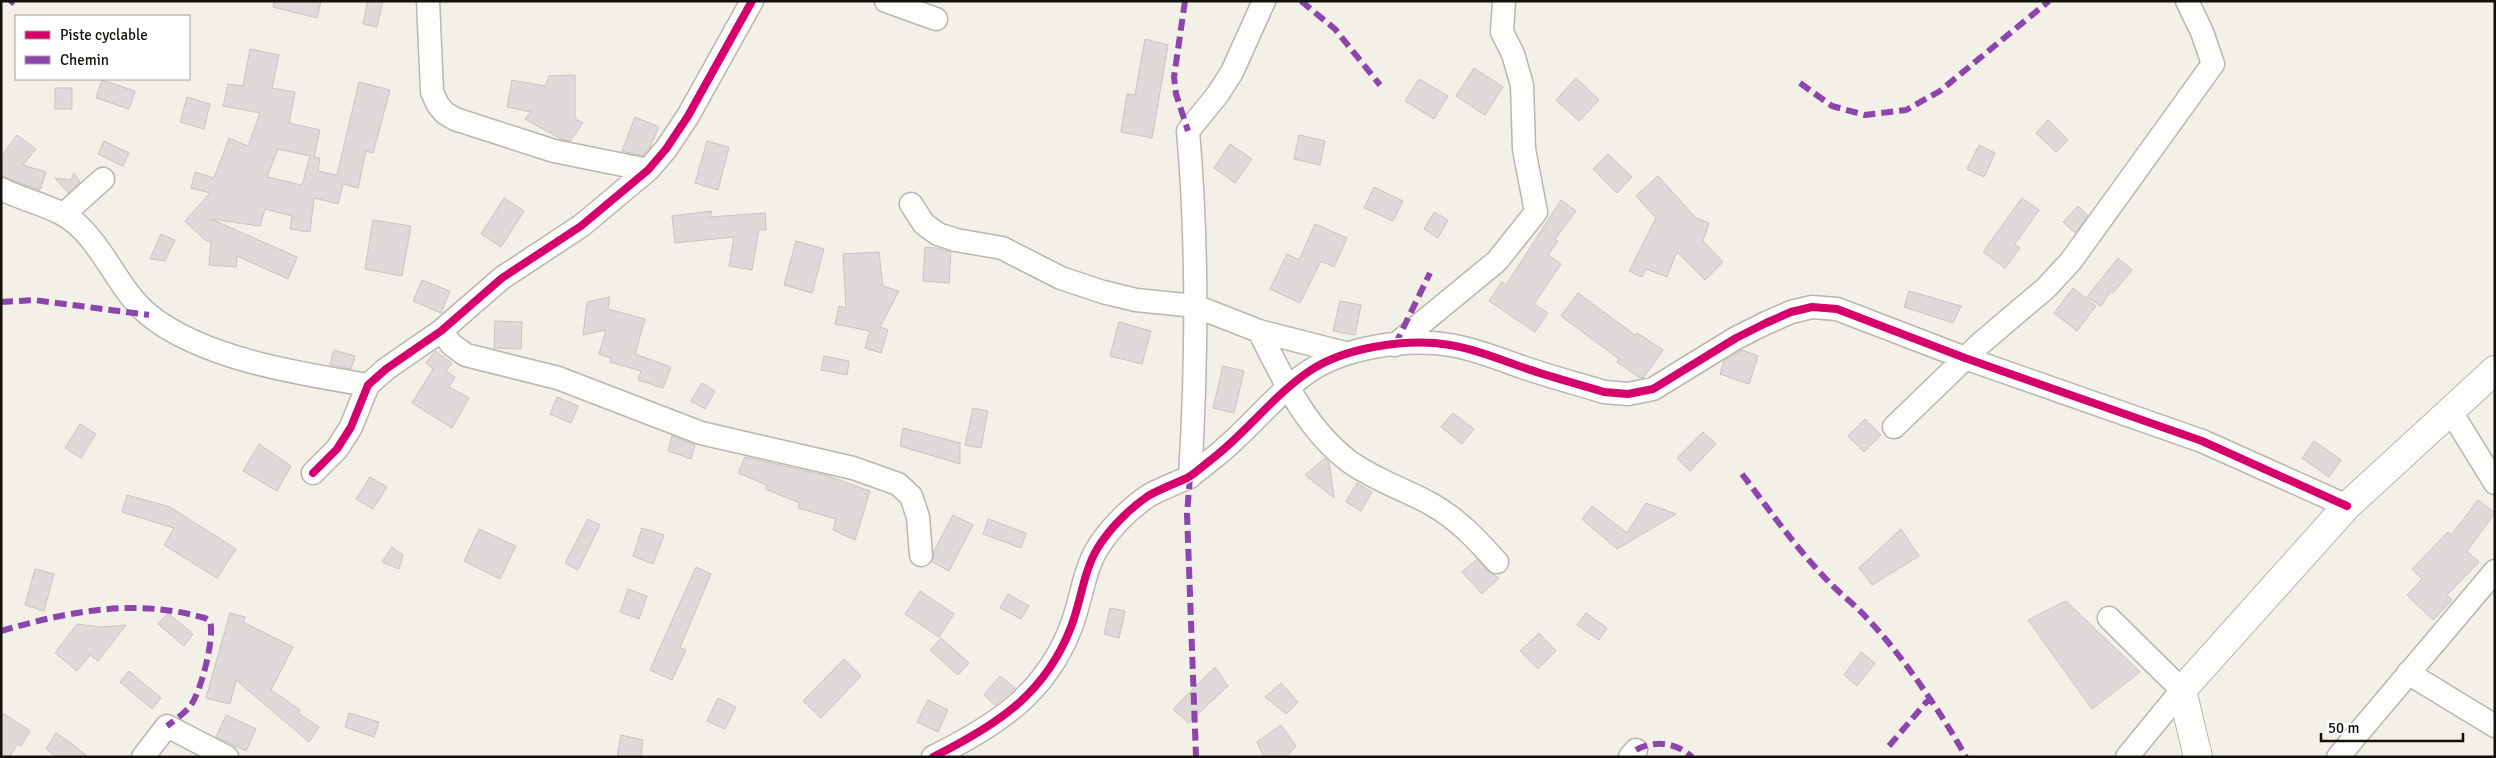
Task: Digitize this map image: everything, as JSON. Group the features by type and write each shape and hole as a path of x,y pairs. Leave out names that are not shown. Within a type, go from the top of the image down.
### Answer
{"street":[{"path":"428,1 432,92 438,105 445,113 496,133 554,151 648,170"},
{"path":"313,473 337,448 351,427 368,385 405,354 441,331 502,278 581,226 648,170 666,150 688,116 752,1"},
{"path":"886,1 936,19"},
{"path":"1190,477 1195,306 1193,207 1188,131 1218,94 1232,72 1264,1"},
{"path":"1395,345 1496,261 1536,212 1524,149 1522,85 1513,54 1502,32 1504,1"},
{"path":"1894,427 1965,358 2046,288 2076,255 2213,64 2202,32 2187,1"},
{"path":"64,214 103,179"},
{"path":"1,189 64,214 82,229 96,245 124,291 149,315 174,332 206,346 263,365 368,385"},
{"path":"911,204 924,224 938,234 956,240 1002,248 1061,278 1103,292 1136,300 1195,306 1259,331 1345,353"},
{"path":"932,757 986,730 1014,709 1040,682 1058,658 1072,627 1085,577 1097,550 1112,530 1142,501 1167,486 1190,477 1246,429 1289,387 1324,362 1345,353 1395,345 1450,345 1604,392 1628,394 1653,389 1728,342 1791,312 1812,307 1837,309 1965,358 2202,441 2347,506"},
{"path":"441,331 452,345 466,355 558,378 701,433 853,468 898,484 911,496 918,517 921,556"},
{"path":"1259,331 1302,412 1321,436 1366,473 1414,495 1453,518 1497,562"},
{"path":"2127,757 2182,690 2347,506 2495,370"},
{"path":"2450,410 2495,483"},
{"path":"2338,757 2495,571"},
{"path":"2109,618 2182,690 2198,757"},
{"path":"2408,674 2495,726"},
{"path":"142,757 167,726 227,757"}],"building":[{"path":"274,1 321,1 317,18 273,7"},
{"path":"368,1 383,1 377,27 363,24"},
{"path":"1145,39 1168,45 1152,138 1121,132 1127,94 1135,95"},
{"path":"250,49 279,55 272,88 295,92 289,123 320,130 314,157 320,158 318,171 337,175 359,82 390,90 373,153 366,151 358,188 343,184 338,204 314,198 310,232 290,229 292,216 265,209 260,226 211,219 297,257 288,279 237,256 236,267 209,265 211,242 205,240 185,221 210,193 191,188 195,172 214,178 229,138 248,146 260,113 223,106 228,84 243,86","holes":["278,149 310,156 302,185 267,177"]},
{"path":"1474,68 1503,87 1485,115 1456,96"},
{"path":"575,75 575,119 583,123 570,141 561,139 525,119 531,112 507,107 512,80 545,86 549,76"},
{"path":"1576,78 1599,100 1579,121 1556,100"},
{"path":"1419,79 1448,96 1434,119 1405,101"},
{"path":"102,80 135,91 129,109 96,98"},
{"path":"55,88 72,88 72,109 55,109"},
{"path":"187,97 210,104 204,129 180,122"},
{"path":"635,117 659,127 650,147 643,156 622,151"},
{"path":"2048,120 2068,140 2056,152 2036,133"},
{"path":"17,135 36,149 23,165 46,172 40,190 1,176 1,157"},
{"path":"1299,135 1325,141 1320,165 1294,159"},
{"path":"104,141 129,153 123,166 98,154"},
{"path":"707,141 729,147 718,190 695,183"},
{"path":"1230,144 1252,159 1235,183 1214,168"},
{"path":"1979,145 1995,153 1984,177 1967,169"},
{"path":"1608,154 1632,177 1617,193 1593,169"},
{"path":"74,173 80,182 68,193 55,178 71,180"},
{"path":"1658,176 1696,218 1709,223 1703,241 1723,262 1705,280 1677,252 1667,277 1646,269 1642,277 1629,271 1656,218 1636,196"},
{"path":"1374,187 1403,201 1393,221 1364,208"},
{"path":"504,198 524,211 501,247 481,234"},
{"path":"2022,198 2039,210 2015,244 2020,248 2005,268 1983,252"},
{"path":"1561,200 1576,211 1555,239 1558,241 1548,255 1561,264 1534,304 1548,313 1535,332 1489,301 1502,282 1506,285"},
{"path":"2078,206 2088,216 2075,233 2063,222"},
{"path":"712,211 710,217 765,213 766,230 759,230 752,270 729,266 734,237 675,243 672,216"},
{"path":"1434,212 1448,220 1438,238 1424,229"},
{"path":"373,220 411,226 402,276 365,269"},
{"path":"1315,224 1347,238 1334,267 1321,261 1300,303 1270,289 1287,254 1299,260"},
{"path":"161,234 175,240 165,261 150,259"},
{"path":"796,241 824,249 812,293 784,285"},
{"path":"925,247 951,252 949,283 923,281"},
{"path":"879,252 883,286 899,291 880,327 888,330 881,353 865,348 870,331 835,324 839,306 846,308 843,254"},
{"path":"2118,258 2132,270 2113,293 2111,291 2101,306 2087,297"},
{"path":"422,280 450,291 441,313 413,301"},
{"path":"2073,288 2096,306 2077,331 2054,313"},
{"path":"1909,291 1961,306 1953,323 1904,307"},
{"path":"1578,293 1635,335 1637,333 1663,350 1644,377 1640,378 1617,362 1619,359 1561,316"},
{"path":"610,297 608,309 645,319 635,354 671,367 663,388 638,380 641,371 610,362 611,358 599,354 606,330 583,335 587,302"},
{"path":"1340,301 1361,305 1355,335 1333,331"},
{"path":"495,321 522,322 521,349 494,348"},
{"path":"1119,322 1151,331 1142,364 1110,356"},
{"path":"334,350 355,356 351,369 330,365"},
{"path":"1742,350 1758,356 1749,384 1720,374 1724,361"},
{"path":"435,351 452,363 446,371 455,377 449,387 469,398 452,428 412,403 433,369 426,363"},
{"path":"824,356 849,361 847,375 821,370"},
{"path":"1223,366 1244,371 1234,413 1213,408"},
{"path":"702,383 715,391 705,409 691,401"},
{"path":"557,397 578,406 571,423 550,414"},
{"path":"973,408 988,411 981,448 965,445"},
{"path":"1453,413 1474,429 1462,444 1441,427"},
{"path":"1865,419 1881,435 1864,452 1848,436"},
{"path":"80,424 96,434 81,458 65,448"},
{"path":"903,428 960,443 960,464 900,446"},
{"path":"1703,432 1716,444 1690,471 1677,458"},
{"path":"672,436 695,445 691,459 668,451"},
{"path":"2314,441 2341,460 2329,477 2302,458"},
{"path":"259,444 291,466 277,491 243,471"},
{"path":"745,457 828,476 870,491 855,540 833,530 836,519 798,508 800,503 765,489 767,485 738,473"},
{"path":"1325,458 1329,462 1334,498 1305,475"},
{"path":"370,477 387,487 373,509 356,499"},
{"path":"1357,483 1372,492 1361,511 1346,502"},
{"path":"127,495 170,507 236,549 217,578 164,545 174,528 122,512"},
{"path":"2478,500 2495,513 2467,551 2479,562 2447,595 2452,600 2433,620 2407,595 2422,579 2412,569 2448,532 2451,535"},
{"path":"1646,503 1676,514 1617,549 1582,519 1592,506 1627,533"},
{"path":"953,515 973,525 949,571 932,562 934,551"},
{"path":"588,519 600,525 578,570 565,563"},
{"path":"988,519 1026,533 1021,548 983,534"},
{"path":"642,528 664,535 653,564 633,556"},
{"path":"479,529 516,546 500,579 464,561"},
{"path":"1901,529 1919,556 1872,585 1859,568"},
{"path":"392,547 403,555 399,569 382,562"},
{"path":"1477,559 1488,571 1499,578 1482,594 1462,572"},
{"path":"696,567 711,574 680,648 686,650 672,680 650,670"},
{"path":"35,569 54,574 44,611 25,605"},
{"path":"628,589 647,596 639,619 620,612"},
{"path":"920,591 954,614 939,637 905,614"},
{"path":"1008,594 1029,606 1021,619 1000,608"},
{"path":"2066,601 2140,672 2092,709 2028,620"},
{"path":"1110,608 1125,611 1119,638 1104,634"},
{"path":"168,613 193,634 184,646 158,624"},
{"path":"230,613 245,617 243,622 293,647 271,690 300,710 298,713 319,727 309,742 236,680 230,704 206,698"},
{"path":"1586,613 1607,628 1599,640 1577,625"},
{"path":"77,624 102,627 126,625 98,661 90,655 77,671 55,653"},
{"path":"1539,633 1556,651 1538,669 1520,651"},
{"path":"941,638 969,663 958,675 930,650"},
{"path":"1861,652 1875,663 1857,686 1844,675"},
{"path":"844,659 861,676 821,718 803,701"},
{"path":"1215,667 1228,686 1188,723 1173,709"},
{"path":"129,671 161,698 152,709 120,682"},
{"path":"1000,676 1015,688 995,705 984,695"},
{"path":"1281,683 1298,702 1286,714 1265,697"},
{"path":"718,698 736,707 725,729 707,721"},
{"path":"928,700 948,710 938,732 917,722"},
{"path":"1,712 30,731 21,746 18,744 9,757 1,757"},
{"path":"349,713 379,722 374,737 345,727"},
{"path":"226,715 256,729 246,751 216,737"},
{"path":"1281,725 1296,746 1286,757 1264,757 1257,742"},
{"path":"56,733 88,757 57,757 46,749"},
{"path":"621,735 643,740 641,757 617,757"}],"marked path":[{"path":"10,4 13,1"},
{"path":"1185,1 1174,77 1176,94 1188,131"},
{"path":"1301,1 1335,29 1380,85"},
{"path":"1800,83 1832,106 1865,115 1906,110 1940,91 2049,1"},
{"path":"1395,345 1430,273"},
{"path":"1,302 34,300 149,315"},
{"path":"1742,474 1805,556 1892,646 1945,721 1966,757"},
{"path":"1190,477 1187,514 1196,757"},
{"path":"1,631 77,613 128,608 179,612 205,618 210,621 211,639 199,688 189,708 167,726"},
{"path":"1889,746 1929,699"},
{"path":"1636,750 1650,745 1665,744 1679,748 1692,757"}],"cycle path":[{"path":"313,473 337,449 351,427 368,385 386,369 441,331 502,278 581,226 648,170 666,149 688,116 752,1"},
{"path":"933,757 977,733 1016,706 1047,672 1060,651 1071,627 1092,558 1107,534 1127,513 1148,496 1187,478 1197,471 1236,438 1283,392 1308,372 1339,356 1376,346 1415,343 1450,345 1479,352 1604,392 1628,394 1653,389 1736,338 1791,312 1812,307 1837,309 1965,358 2202,441 2347,506"}]}
